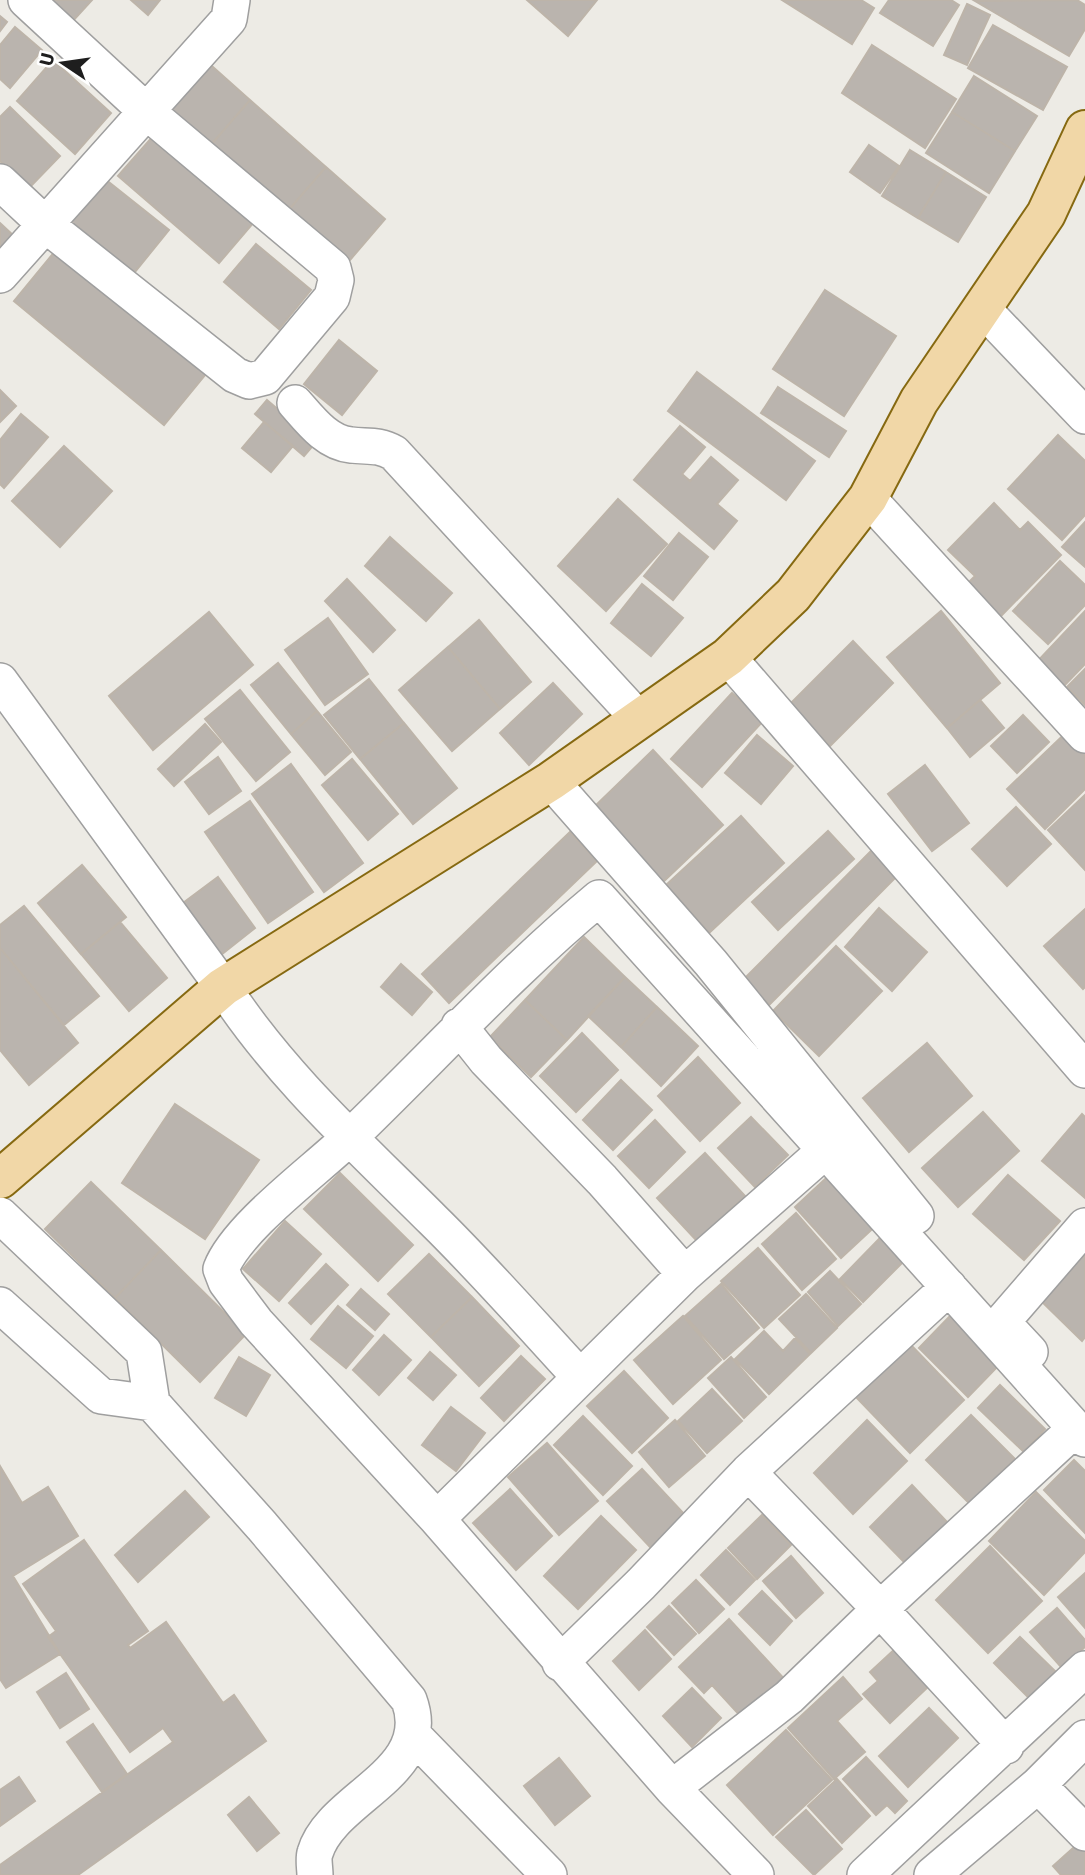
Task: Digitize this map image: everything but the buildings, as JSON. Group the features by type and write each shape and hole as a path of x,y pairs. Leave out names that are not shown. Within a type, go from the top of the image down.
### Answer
{"main road":[{"path":"0,1179 223,987 551,781 728,657 793,594 868,498 919,401 1046,214 1085,130"}],"street":[{"path":"0,182 46,225 235,375 249,381 265,377 332,297 336,280 333,268 146,111 26,0"},
{"path":"0,275 229,19 232,0"},
{"path":"982,308 1085,416"},
{"path":"295,404 321,431 341,442 380,446 394,453 639,719"},
{"path":"868,498 1085,735"},
{"path":"728,657 1085,1070"},
{"path":"0,681 223,987 252,1032 349,1138 435,1222 579,1376"},
{"path":"551,781 711,963 1002,1322 1082,1426"},
{"path":"756,1875 672,1788 437,1519 256,1322 226,1282 221,1269 232,1248 287,1193 349,1138 545,943 599,898 827,1149 980,1325 1082,1426"},
{"path":"459,1026 486,1060 601,1180 685,1274"},
{"path":"437,1519 685,1274 827,1149"},
{"path":"0,1215 144,1352 152,1403 262,1526 409,1700 413,1713 407,1754 332,1826 315,1853 315,1875"},
{"path":"1002,1322 1085,1226"},
{"path":"560,1662 641,1584 747,1472 949,1287"},
{"path":"0,1305 101,1396 152,1403"},
{"path":"672,1788 789,1698 880,1609 1082,1426"},
{"path":"747,1472 880,1609 1006,1746"},
{"path":"865,1875 1085,1670"},
{"path":"412,1734 549,1875"},
{"path":"932,1875 1038,1784 1085,1738"},
{"path":"1038,1784 1085,1833"}]}
